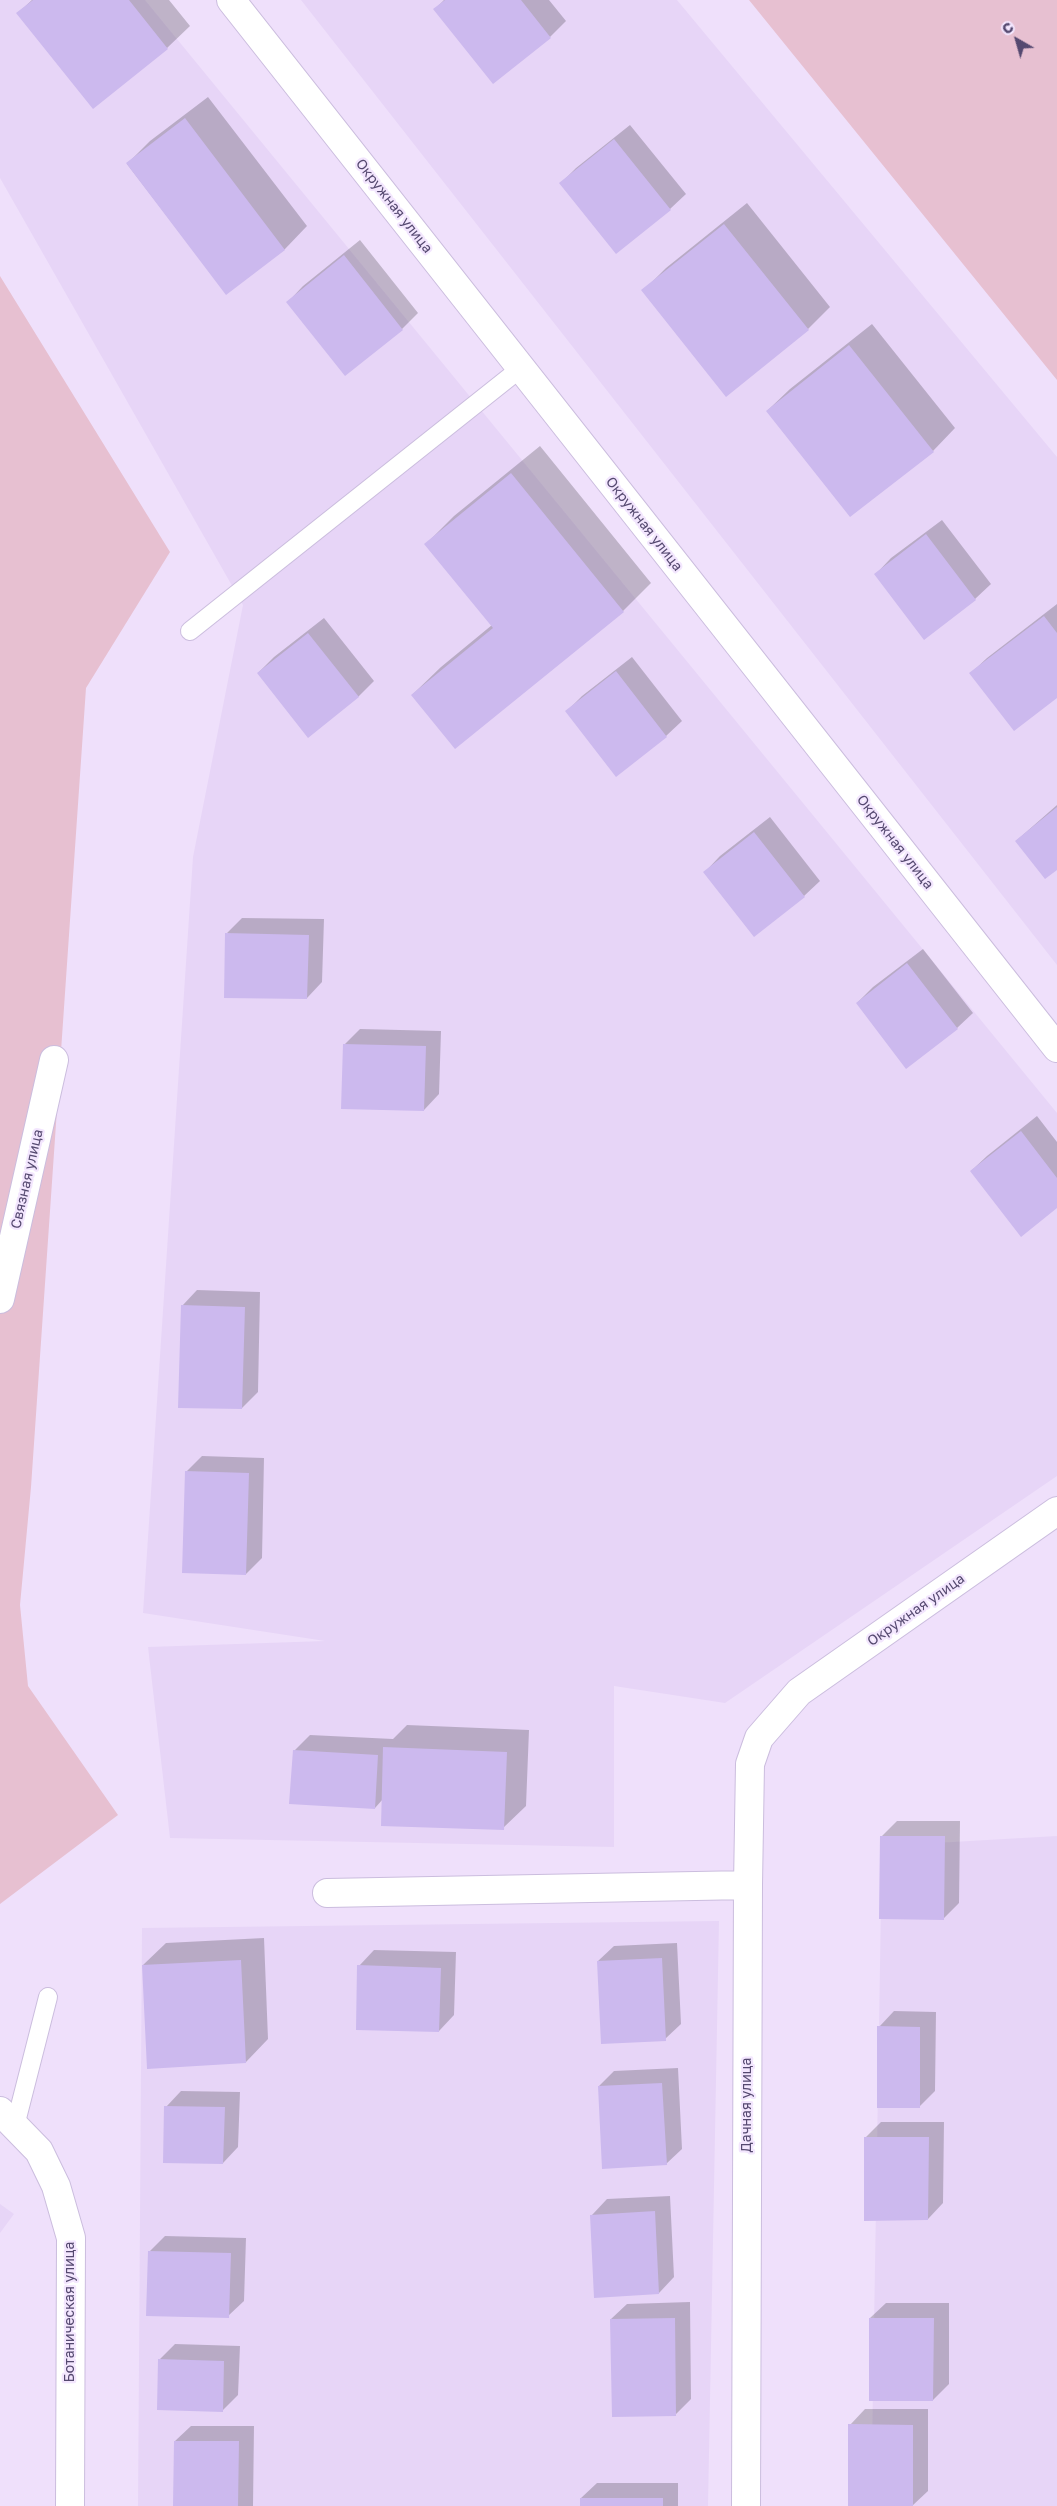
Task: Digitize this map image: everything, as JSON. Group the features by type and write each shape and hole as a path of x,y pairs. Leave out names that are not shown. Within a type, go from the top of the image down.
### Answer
{"street":[{"name":"Окружная улица","path":"231,0 1057,1048"},
{"name":"Связная улица","path":"0,1299 54,1060"},
{"name":"Окружная улица","path":"779,1713 799,1692 1057,1511"},
{"name":"Дачная улица","path":"746,2506 750,1764 759,1738 779,1713"},
{"path":"327,1893 748,1885"},
{"name":"Ботаническая улица","path":"7,2118 39,2151 56,2186 71,2238 70,2506"}],"lane":[{"path":"190,631 522,368"},
{"path":"7,2118 48,1997"}],"shaded area":[{"path":"0,0 145,0 1057,1113 1057,1476 725,1703 614,1686 614,1847 170,1838 148,1647 325,1641 143,1613 193,857 243,605 0,178"},
{"path":"301,0 677,0 1057,457 1057,965"},
{"path":"749,0 1057,0 1057,380"},
{"path":"0,276 170,552 86,688 31,1487 20,1605 28,1686 118,1815 0,1904"},
{"path":"1057,1836 1057,2506 871,2506 882,1846"},
{"path":"719,1921 708,2506 138,2506 142,1928"},
{"path":"0,2204 14,2214 0,2233"}],"building":[{"path":"33,0 129,0 168,49 93,109 16,13"},
{"path":"445,0 521,0 551,38 493,84 433,9"},
{"path":"185,118 285,250 226,295 126,163"},
{"path":"614,139 671,210 616,254 559,183"},
{"path":"724,224 809,330 726,397 641,290"},
{"path":"344,255 403,330 345,376 286,302"},
{"path":"849,345 934,452 850,517 766,411"},
{"path":"511,473 624,612 455,749 411,695 493,628 424,544"},
{"path":"926,534 976,600 924,640 874,574"},
{"path":"1044,616 1057,633 1057,698 1014,731 969,673"},
{"path":"308,633 359,697 308,738 257,673"},
{"path":"616,671 667,737 616,777 565,711"},
{"path":"1057,807 1057,870 1045,879 1015,841"},
{"path":"754,832 805,897 754,937 703,872"},
{"path":"225,933 309,935 307,999 224,998"},
{"path":"907,963 958,1029 906,1069 856,1003"},
{"path":"343,1044 426,1046 424,1111 341,1109"},
{"path":"1021,1131 1057,1178 1057,1208 1021,1237 970,1171"},
{"path":"181,1305 245,1307 242,1409 178,1408"},
{"path":"185,1471 249,1473 246,1575 182,1573"},
{"path":"383,1747 507,1752 504,1830 381,1826"},
{"path":"293,1750 378,1755 375,1809 289,1804"},
{"path":"880,1836 945,1836 944,1920 879,1919"},
{"path":"662,1958 666,2041 601,2044 597,1961"},
{"path":"241,1960 246,2063 147,2069 142,1965"},
{"path":"357,1965 441,1968 439,2032 356,2030"},
{"path":"877,2026 920,2027 920,2108 877,2108"},
{"path":"662,2083 667,2165 602,2169 598,2086"},
{"path":"164,2106 225,2107 223,2164 163,2163"},
{"path":"864,2137 929,2137 928,2220 864,2221"},
{"path":"655,2211 659,2294 594,2298 590,2215"},
{"path":"148,2251 231,2253 229,2318 146,2316"},
{"path":"675,2318 676,2416 612,2417 610,2319"},
{"path":"869,2318 934,2318 933,2401 869,2401"},
{"path":"158,2359 224,2361 223,2412 157,2410"},
{"path":"848,2424 913,2425 913,2506 848,2506"},
{"path":"174,2441 239,2441 238,2506 173,2506"},
{"path":"580,2498 663,2498 663,2506 580,2506"}]}
